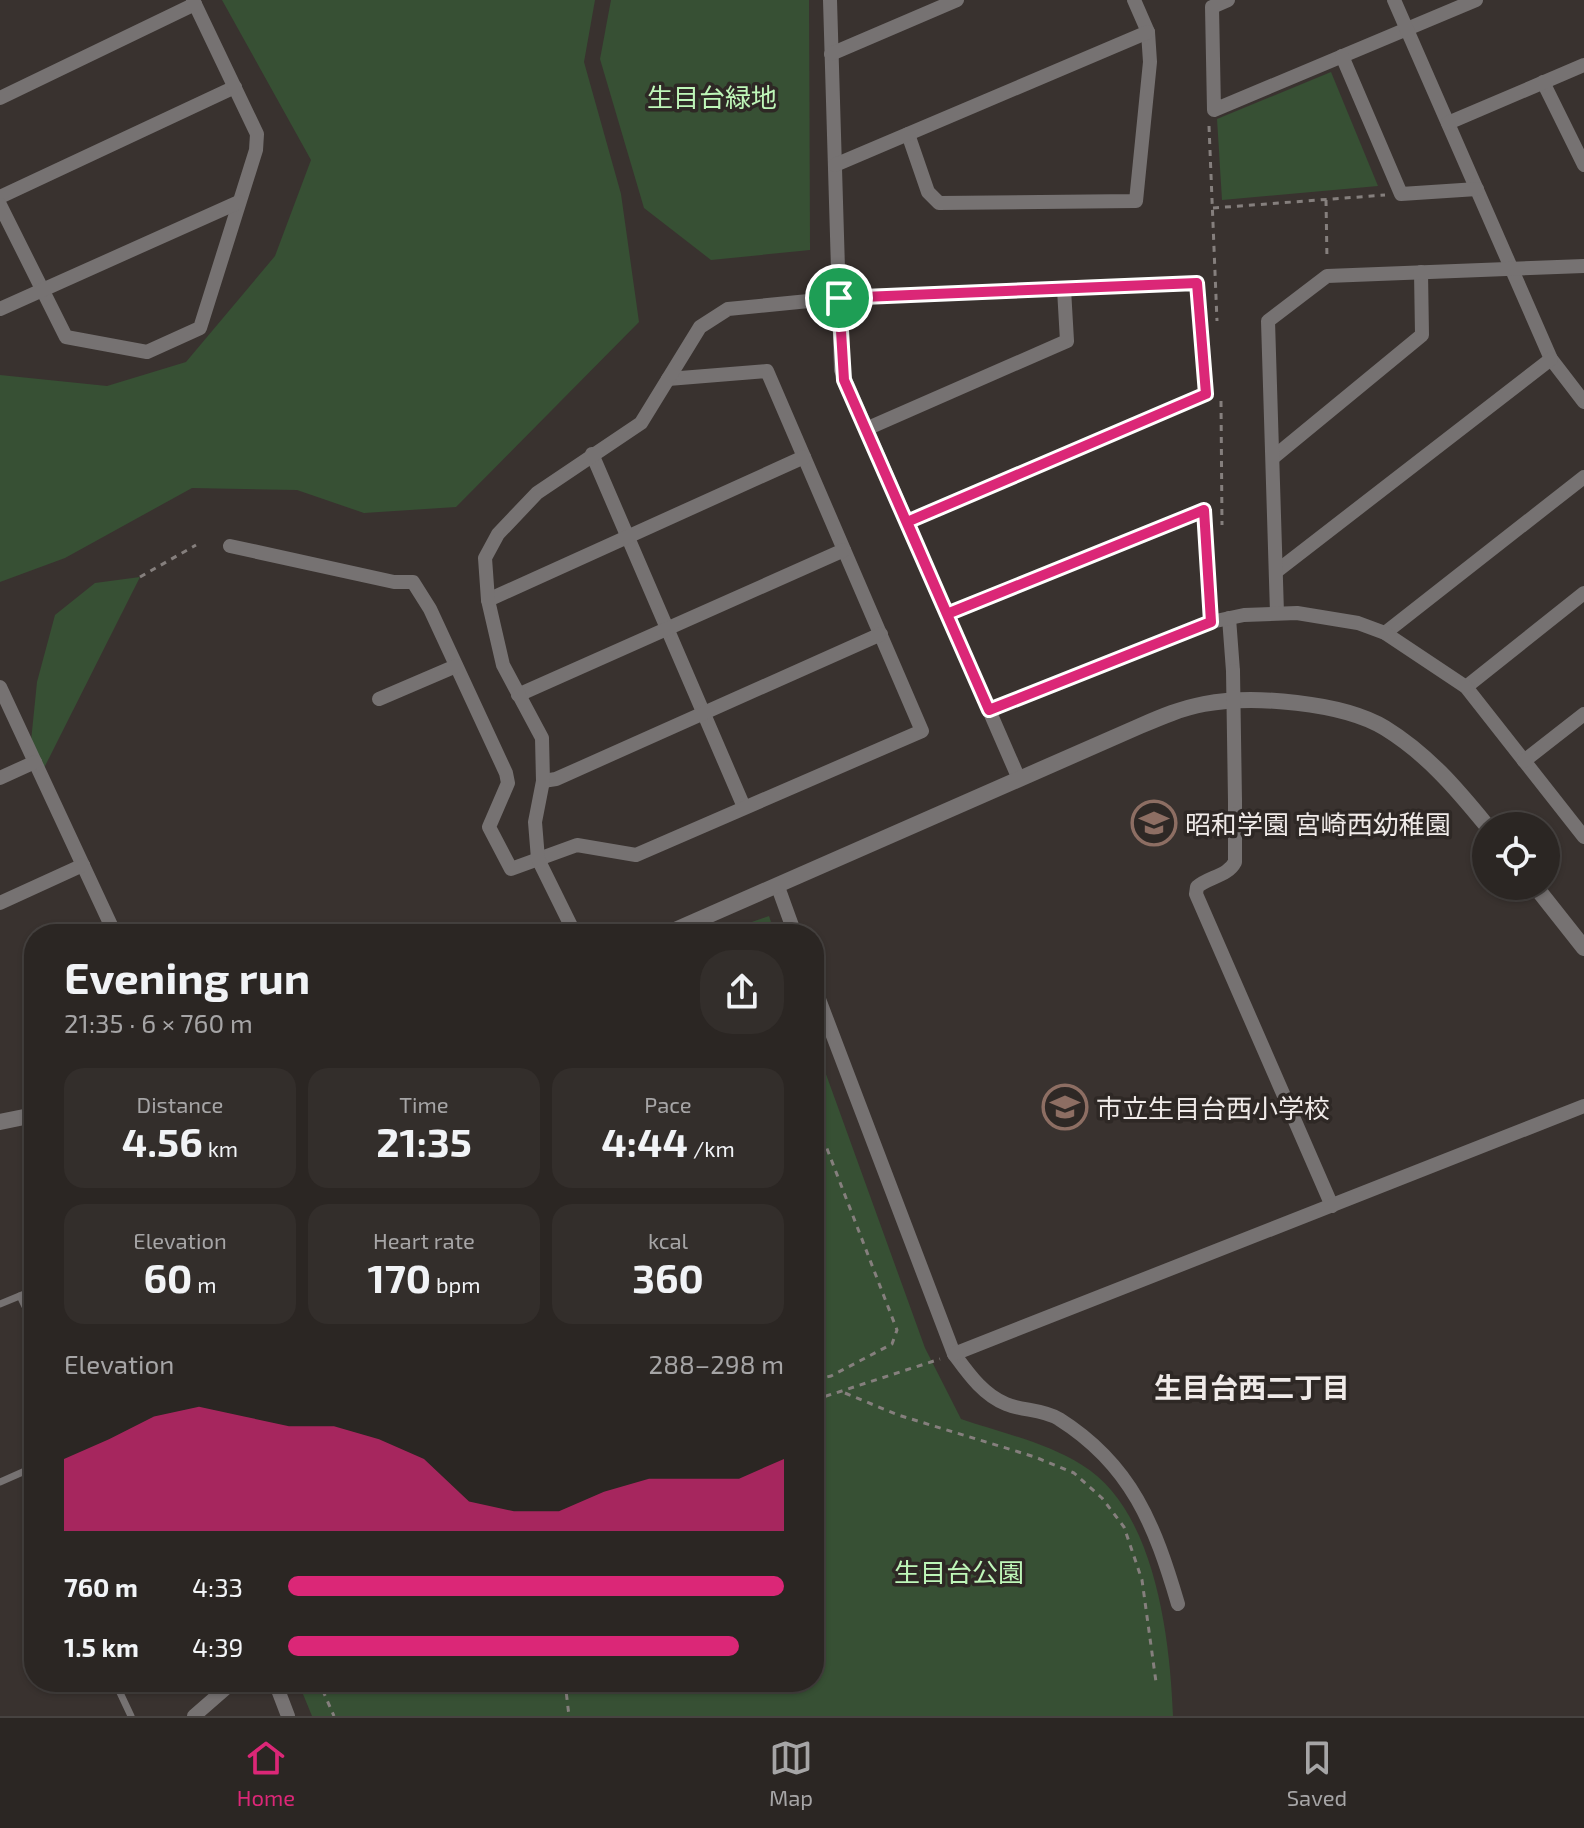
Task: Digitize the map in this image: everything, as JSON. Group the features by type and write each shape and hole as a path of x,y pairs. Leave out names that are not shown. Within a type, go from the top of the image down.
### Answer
{"street":[{"path":"830,0 841,370 1019,779"},
{"path":"831,54 957,0"},
{"path":"908,134 928,192 939,203 1136,201 1150,62 1148,32 1134,0"},
{"path":"1228,0 1212,7 1214,110 1476,0"},
{"path":"1394,0 1551,359 1584,402"},
{"path":"0,98 194,2 257,134 256,150 200,328 147,352 66,337 0,205"},
{"path":"835,165 1148,32"},
{"path":"1342,56 1401,194 1477,189"},
{"path":"1448,123 1584,65"},
{"path":"1543,82 1584,165"},
{"path":"0,197 235,87"},
{"path":"0,309 239,202"},
{"path":"1277,613 1275,456 1268,321 1327,276 1584,266"},
{"path":"1275,456 1422,335 1421,272"},
{"path":"570,924 538,859 535,822 543,781 542,738 503,665 488,600 485,558 498,534 537,493 641,423 700,327 728,309 839,298 1197,283 1206,394 907,522"},
{"path":"866,429 1067,341 1064,289"},
{"path":"1277,571 1551,359"},
{"path":"230,546 394,582 413,582 430,609 506,773 508,783 489,827 511,869 577,845 636,855 922,731 767,371 668,379"},
{"path":"592,454 744,807"},
{"path":"488,600 626,534 804,457"},
{"path":"1385,633 1584,477"},
{"path":"947,614 1204,510 1211,622"},
{"path":"518,695 844,550"},
{"path":"1466,687 1584,593"},
{"path":"989,710 1211,622 1277,613 1325,616 1385,633 1466,687 1584,837"},
{"path":"1229,618 1233,671 1235,862 1231,869 1203,882 1196,894 1332,1206"},
{"path":"543,781 556,779 881,634"},
{"path":"379,699 456,666"},
{"path":"0,687 110,924"},
{"path":"690,924 1189,708 1231,700 1291,703 1338,711 1382,726 1431,762 1475,812"},
{"path":"1524,761 1584,714"},
{"path":"0,778 35,762"},
{"path":"0,903 83,865"},
{"path":"778,887 791,924"},
{"path":"1547,900 1582,940"},
{"path":"824,1013 950,1356 978,1386 1005,1404 1058,1419 1113,1464 1144,1506 1162,1548 1178,1604"},
{"path":"950,1356 1584,1106"},
{"path":"0,1122 24,1117"},
{"path":"194,1716 222,1692"},
{"path":"279,1692 288,1716"}],"lane":[{"path":"0,1304 24,1294"},
{"path":"20,1296 24,1304"},
{"path":"0,1482 24,1471"},
{"path":"120,1692 131,1716"}],"path":[{"path":"1214,110 1207,131 1218,332"},
{"path":"1212,208 1401,194"},
{"path":"1326,200 1327,276"},
{"path":"1220,394 1222,505"},
{"path":"140,577 196,545"},
{"path":"824,1141 897,1330 892,1344 824,1378"},
{"path":"824,1398 950,1356"},
{"path":"845,1393 898,1415 1074,1473 1102,1498 1124,1527 1142,1580 1156,1682"},
{"path":"323,1692 334,1716"},
{"path":"566,1692 569,1716"}],"green space":[{"path":"222,0 595,0 584,62 621,194 639,322 456,507 364,513 297,490 192,488 65,558 0,582 0,375 107,386 186,362 275,256 311,160"},
{"name":"生目台緑地","path":"611,0 809,0 810,250 711,260 644,208 600,59"},
{"path":"1331,72 1378,186 1222,200 1217,119"},
{"path":"140,577 41,774 30,751 37,682 55,615 95,583"},
{"path":"769,916 772,924 746,924"},
{"name":"生目台公園","path":"824,1069 925,1348 961,1419 1068,1457 1107,1485 1127,1512 1154,1577 1168,1650 1173,1716 312,1716 302,1692 824,1692"}],"place":[{"name":"昭和学園 宮崎西幼稚園","path":"1154,823"},
{"name":"市立生目台西小学校","path":"1065,1107"}],"district":[{"name":"生目台西二丁目","path":"1252,1387"}],"route":[{"path":"1197,283 1206,394 907,522 947,614 1204,510 1211,622 989,710 844,380 839,298 1197,283"}]}
